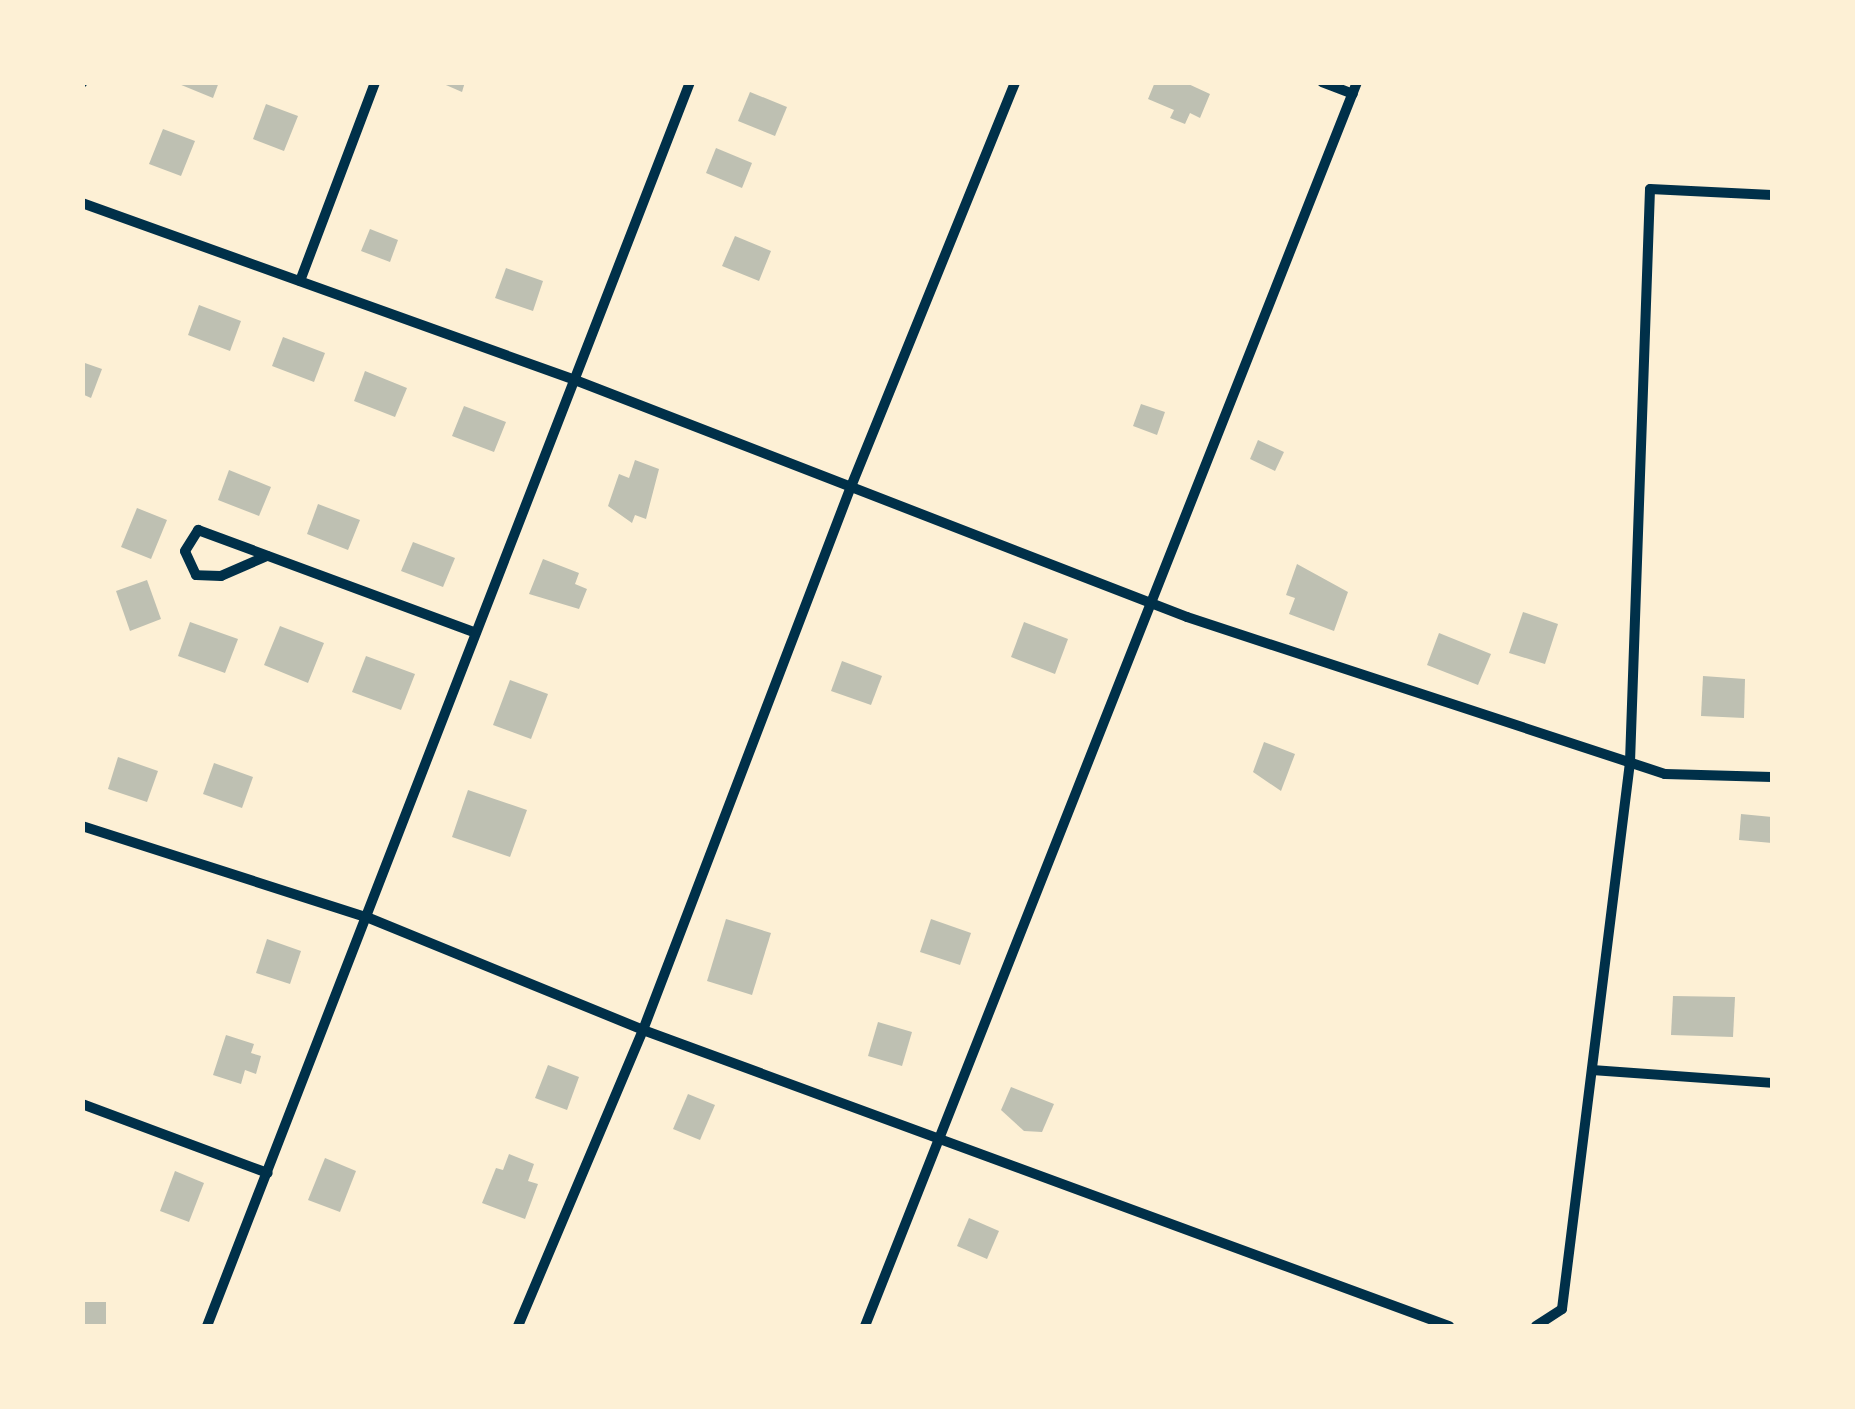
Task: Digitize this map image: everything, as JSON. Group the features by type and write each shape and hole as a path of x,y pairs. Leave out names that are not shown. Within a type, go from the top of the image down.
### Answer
{"street":[{"path":"300,281 376,82"},
{"path":"207,1326 369,918 690,82"},
{"path":"518,1326 643,1030 850,489 1015,82"},
{"path":"1322,82 1353,94"},
{"path":"865,1326 936,1138 1358,82"},
{"path":"1536,1326 1562,1308 1630,762 1650,189 1772,195"},
{"path":"82,202 576,380 1152,604 1665,774 1772,777"},
{"path":"267,556 220,576 196,575 185,551 198,530 476,633"},
{"path":"82,826 369,918 643,1030 1448,1326"},
{"path":"1592,1070 1772,1083"},
{"path":"82,1104 268,1173"}],"building":[{"path":"174,82 219,82 213,98"},
{"path":"439,82 465,82 462,92"},
{"path":"1155,82 1184,82 1210,94 1200,118 1190,113 1185,124 1170,118 1174,110 1148,99"},
{"path":"750,92 787,107 775,136 738,121"},
{"path":"266,104 298,116 284,151 253,139"},
{"path":"163,129 195,141 181,176 149,164"},
{"path":"716,148 752,163 742,188 706,173"},
{"path":"370,229 398,240 390,262 361,251"},
{"path":"735,236 771,251 759,281 722,266"},
{"path":"506,268 543,281 533,311 495,298"},
{"path":"199,305 241,321 230,351 188,335"},
{"path":"283,337 325,353 314,382 272,366"},
{"path":"82,362 102,369 91,398 82,394"},
{"path":"365,371 407,388 395,417 354,401"},
{"path":"1141,404 1165,412 1157,435 1133,426"},
{"path":"464,406 506,422 494,452 452,436"},
{"path":"1258,440 1284,452 1275,471 1250,459"},
{"path":"635,460 659,469 646,519 635,515 632,523 608,506 619,474 629,478"},
{"path":"229,470 271,487 259,516 218,500"},
{"path":"318,504 360,520 348,550 307,534"},
{"path":"137,508 167,520 151,559 121,547"},
{"path":"413,542 455,558 443,587 401,571"},
{"path":"543,559 579,573 575,584 587,589 579,609 529,594"},
{"path":"1297,564 1348,592 1334,631 1289,614 1295,598 1286,595"},
{"path":"147,580 161,619 130,631 116,591"},
{"path":"1523,612 1558,624 1545,664 1509,653"},
{"path":"190,622 238,639 225,673 178,656"},
{"path":"1024,622 1068,639 1055,674 1011,657"},
{"path":"280,626 324,643 308,683 264,665"},
{"path":"1439,633 1491,654 1478,685 1427,665"},
{"path":"366,656 415,674 401,710 352,692"},
{"path":"842,661 882,676 871,705 831,691"},
{"path":"1703,676 1745,679 1744,718 1701,716"},
{"path":"510,680 548,694 531,739 493,725"},
{"path":"1264,742 1295,754 1281,791 1253,772"},
{"path":"118,757 158,771 147,802 108,789"},
{"path":"214,763 253,777 242,808 203,794"},
{"path":"468,790 527,810 510,857 452,837"},
{"path":"1741,814 1772,817 1772,843 1739,840"},
{"path":"726,919 771,933 752,995 707,981"},
{"path":"931,919 971,933 960,965 920,952"},
{"path":"267,939 301,951 290,984 256,973"},
{"path":"1673,996 1735,997 1733,1037 1671,1035"},
{"path":"878,1022 912,1032 902,1066 868,1056"},
{"path":"226,1035 254,1044 251,1053 261,1056 256,1074 245,1070 241,1084 213,1075"},
{"path":"548,1065 579,1077 567,1110 535,1098"},
{"path":"1011,1087 1054,1104 1042,1132 1024,1131 1001,1110"},
{"path":"688,1094 715,1105 700,1140 673,1129"},
{"path":"509,1154 534,1164 528,1181 538,1184 525,1219 482,1203 496,1168 503,1170"},
{"path":"325,1158 356,1171 340,1212 308,1200"},
{"path":"175,1171 204,1183 189,1222 160,1211"},
{"path":"969,1218 999,1231 987,1259 957,1246"},
{"path":"82,1302 106,1302 106,1326 82,1326"}]}
